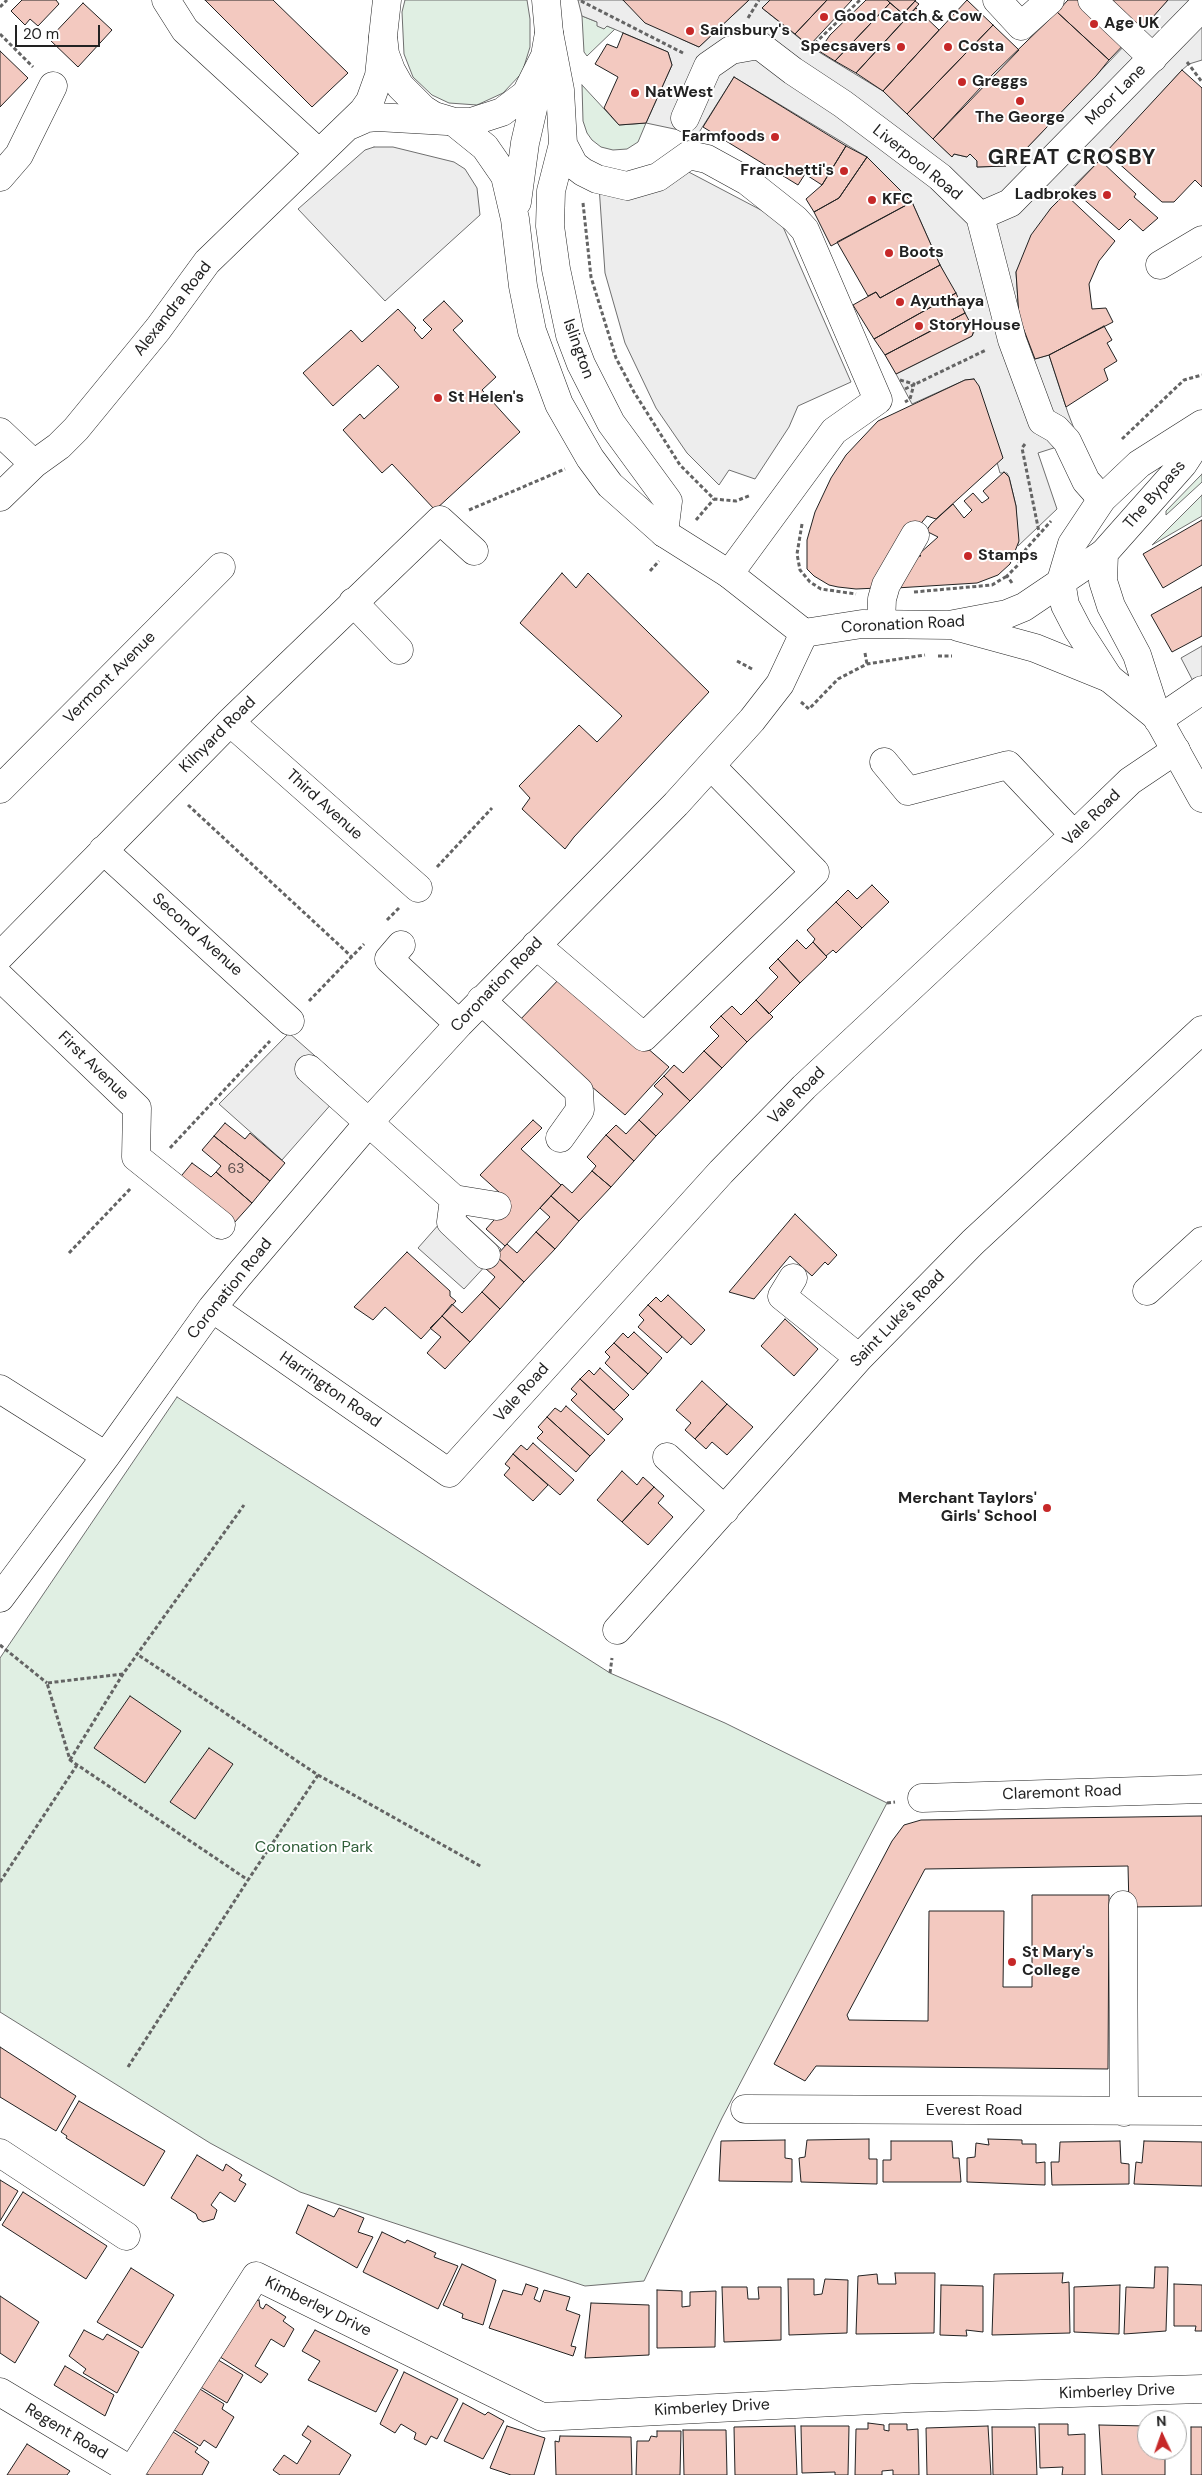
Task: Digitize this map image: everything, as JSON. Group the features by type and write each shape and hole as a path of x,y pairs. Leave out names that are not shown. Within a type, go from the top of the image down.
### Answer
{"main road":[{"path":"166,0 185,30 319,153"},
{"path":"515,219 525,143 547,45 546,0"},
{"path":"997,0 1021,26 1050,0"},
{"path":"1092,0 1153,58"},
{"name":"Moor Lane","path":"980,216 1010,203 1202,6"},
{"path":"384,14 385,54 400,86 423,109 451,121 485,147 505,176 515,219 522,286 532,331 559,404 590,458 610,485 664,533 729,574 804,633"},
{"name":"Alexandra Road","path":"0,497 34,464 59,446 76,429 158,329 207,262 364,111 379,76 384,14"},
{"path":"547,45 560,90 563,144 574,165 597,179 627,186 658,177 688,156 707,159 747,181 796,219 805,230 874,388 878,400 834,430 729,574"},
{"name":"Alexandra Road","path":"351,125 377,116 451,121 486,118 515,105 526,94 534,81 547,45"},
{"name":"Liverpool Road","path":"708,66 731,50 759,45 793,71 843,104 940,178 980,216"},
{"path":"686,118 708,66"},
{"path":"0,178 19,155 53,86"},
{"name":"Islington","path":"563,144 555,172 549,208 556,270 570,335 581,364 611,423 668,501 664,533"},
{"path":"980,216 1012,340 1042,421 1056,429 1066,441 1086,481 1102,499"},
{"path":"1160,265 1202,240"},
{"name":"The Bypass","path":"1061,581 1072,544 1102,499 1139,464 1202,424"},
{"path":"0,432 34,464"},
{"name":"The Bypass","path":"1104,552 1183,464 1202,435"},
{"path":"440,520 474,551"},
{"name":"Kilnyard Road","path":"0,956 230,722 440,520"},
{"path":"881,623 883,593 915,535"},
{"path":"1104,552 1103,581 1111,606 1137,656 1157,719 1202,798"},
{"name":"Coronation Road","path":"0,1598 106,1456 212,1308 370,1121 481,1000 712,766 780,684 804,633 881,623 949,625 1008,614 1024,607 1104,552"},
{"name":"Vermont Avenue","path":"0,790 221,567"},
{"path":"1061,581 1066,604 1078,630 1109,678 1157,719"},
{"path":"353,602 398,650"},
{"path":"949,625 1035,648 1109,678"},
{"path":"1157,719 1202,690"},
{"name":"Third Avenue","path":"230,722 418,888"},
{"name":"Vale Road","path":"449,1473 721,1172 790,1101 1130,781 1176,750"},
{"path":"884,762 908,791 1008,765 1074,835"},
{"path":"536,944 644,1037 815,872 712,766"},
{"name":"Second Avenue","path":"103,850 290,1021"},
{"path":"401,945 389,959 459,1024"},
{"name":"First Avenue","path":"0,977 137,1108 136,1157 220,1225"},
{"path":"481,1000 579,1091 580,1110 560,1138"},
{"name":"Saint Luke's Road","path":"617,1630 859,1358 974,1242 1202,1030"},
{"path":"309,1069 370,1121 454,1199 497,1206"},
{"path":"454,1199 451,1222 486,1255"},
{"path":"1147,1291 1202,1241"},
{"path":"793,1278 782,1296 859,1358"},
{"name":"Harrington Road","path":"212,1308 449,1473"},
{"path":"0,1389 106,1456"},
{"path":"667,1457 725,1510"},
{"name":"Claremont Road","path":"922,1798 1202,1789"},
{"path":"1123,1905 1124,2112"},
{"name":"Everest Road","path":"746,2109 1202,2111"},
{"path":"0,2153 126,2236"},
{"name":"Kimberley Drive","path":"131,2473 256,2276 542,2417 912,2398 1202,2389"},
{"name":"Regent Road","path":"0,2392 131,2473"}],"path":[{"path":"0,7 7,0"},
{"path":"793,71 811,47 860,0"},
{"path":"581,1 708,66"},
{"path":"0,34 53,86"},
{"path":"597,179 591,195 582,204 591,277 616,358 680,465 714,499 736,501 758,492"},
{"path":"905,389 1012,340"},
{"path":"874,388 901,380 914,384"},
{"path":"902,403 910,400 914,384"},
{"path":"1039,533 1022,448 1042,421"},
{"path":"440,520 476,508 590,458"},
{"path":"804,519 797,554 800,570 810,582 821,589 845,594 973,588 992,585 1008,576"},
{"path":"737,661 780,684 809,709 838,679 866,664 926,655 961,657"},
{"path":"168,786 352,957"},
{"path":"70,1760 123,1674 244,1505"},
{"path":"0,1645 47,1683 70,1760 248,1880"},
{"path":"137,1654 318,1775 482,1867"},
{"path":"47,1683 123,1674"},
{"path":"0,1882 77,1765"},
{"path":"128,2067 318,1775"}],"green space":[{"path":"405,0 527,0 530,19 530,47 522,73 503,93 477,105 449,103 432,95 413,77 404,54 402,12"},
{"path":"582,16 597,22 604,29 607,26 615,29 587,56 584,52"},
{"path":"582,85 619,125 646,123 638,142 627,149 613,150 601,147 592,140 587,133 583,121"},
{"path":"1202,474 1202,482 1166,515 1166,511"},
{"path":"1202,495 1202,516 1152,545"},
{"name":"Coronation Park","path":"177,1397 610,1673 725,1723 887,1803 722,2118 644,2281 585,2286 300,2192 210,2143 0,2012 0,1658"}],"shaded area":[{"path":"578,0 623,0 681,39 699,47 749,0 770,0 762,8 809,46 883,91 952,157 954,154 967,157 970,154 977,161 977,167 1006,166 1006,161 1016,150 1019,153 1023,152 1168,0 1202,0 1202,60 1189,64 1182,70 1100,160 1051,208 1016,272 1019,317 1035,359 1049,355 1068,413 1092,475 1063,445 1038,453 1057,509 1018,546 1016,506 1009,477 1007,473 1000,473 974,379 965,380 912,404 896,374 972,336 974,332 940,265 912,202 867,157 734,77 698,134 646,123 672,65 668,52 607,26 604,29 597,26 597,22 582,16"},
{"path":"374,147 393,147 454,162 465,169 477,188 480,215 385,301 298,209 365,150"},
{"path":"683,169 780,220 851,382 798,406 789,427 755,479 729,470 719,485 687,453 656,408 625,343 605,273 599,186"},
{"path":"1202,646 1202,678 1194,683 1181,658"},
{"path":"289,1033 348,1085 282,1160 219,1104"},
{"path":"455,1206 501,1249 464,1289 418,1248"}],"building":[{"path":"22,0 56,0 59,4 38,26 30,19 25,25 11,11"},
{"path":"205,0 273,0 348,73 312,107"},
{"name":"Sainsbury's","path":"623,0 749,0 699,47 645,23"},
{"path":"770,0 827,0 795,34 762,8"},
{"name":"Good Catch & Cow","path":"827,0 852,0 809,46 795,34"},
{"path":"866,0 887,0 890,3 835,61 819,51 830,35"},
{"path":"887,0 916,0 903,14"},
{"name":"Costa","path":"967,0 993,25 907,114 883,91"},
{"name":"Age UK","path":"1068,0 1091,0 1131,37 1109,60 1057,12"},
{"path":"1096,0 1168,0 1135,37"},
{"path":"915,1 919,4 856,73 835,61 890,3 903,14"},
{"path":"83,3 112,30 78,67 49,39"},
{"name":"Specsavers","path":"916,8 939,30 883,91 856,73"},
{"name":"The George","path":"1057,12 1109,60 1023,152 1019,153 1016,150 1006,161 1006,166 977,167 977,161 970,154 967,157 954,154 952,157 933,139 993,74"},
{"name":"Greggs","path":"993,25 1019,50 933,139 907,114"},
{"name":"NatWest","path":"623,33 668,52 672,65 646,123 619,125 604,108 618,77 595,64 607,44 617,48"},
{"path":"0,51 28,78 0,107"},
{"path":"1182,70 1202,88 1202,187 1195,180 1174,202 1162,202 1106,152"},
{"name":"Farmfoods","path":"734,77 846,146 822,185 805,174 798,185 703,127"},
{"name":"Franchetti's","path":"846,146 867,157 839,198 814,212 806,199 822,185"},
{"name":"KFC","path":"867,157 912,202 831,246 814,212 839,198"},
{"name":"Ladbrokes","path":"1100,160 1136,194 1134,197 1158,218 1143,231 1130,219 1119,230 1072,189"},
{"path":"1065,194 1115,241 1099,261 1089,284 1092,309 1106,308 1113,322 1049,355 1035,359 1019,317 1016,272 1031,235 1051,208"},
{"name":"Boots","path":"912,202 940,265 880,298 876,292 868,296 837,242"},
{"name":"Ayuthaya","path":"940,265 956,293 874,339 853,305 876,292 880,298"},
{"name":"StoryHouse","path":"956,293 965,313 885,355 874,339"},
{"name":"St Helen's","path":"444,301 463,321 453,330 496,377 482,390 520,432 435,510 392,464 382,473 343,430 360,414 364,419 399,387 378,365 333,406 303,373 351,330 362,342 398,309 416,328 414,330 422,339 432,329 423,320"},
{"path":"965,313 974,330 972,336 896,374 885,355"},
{"path":"1104,326 1112,340 1107,343 1117,361 1104,369 1108,380 1066,407 1049,355"},
{"path":"974,379 979,386 1003,458 936,519 927,516 896,554 878,588 856,589 838,587 829,585 814,576 807,569 807,540 815,512 831,478 846,455 878,421 965,380"},
{"path":"1004,472 1009,477 1016,506 1019,541 1010,564 998,575 977,583 896,588 909,557 921,556 919,554 938,537 926,531 931,524 953,504 964,518 972,510 964,501 973,493 982,503 989,498 983,491"},
{"path":"1202,520 1202,565 1163,588 1143,554"},
{"path":"562,573 576,588 588,573 709,692 565,849 522,809 530,798 519,786 579,725 597,742 622,716 520,623"},
{"path":"1202,587 1202,636 1172,652 1151,615"},
{"path":"872,885 889,902 862,928 836,902 848,890 857,899"},
{"path":"836,902 862,928 836,953 833,950 826,956 813,942 815,939 807,930"},
{"path":"797,940 806,949 813,942 827,957 800,983 778,959"},
{"path":"778,959 800,983 769,1014 756,1000 778,977 769,968"},
{"path":"563,975 669,1067 625,1115 517,1023"},
{"path":"756,1000 773,1017 747,1042 721,1016 732,1006 741,1015"},
{"path":"721,1016 747,1042 722,1068 704,1051 719,1036 710,1027"},
{"path":"704,1051 722,1068 690,1101 664,1076 674,1065 683,1073"},
{"path":"664,1076 690,1101 656,1136 639,1120 663,1094 654,1086"},
{"path":"533,1120 542,1128 521,1149 561,1185 505,1246 486,1229 510,1202 480,1175"},
{"path":"639,1120 656,1136 634,1161 606,1135 616,1125 626,1134"},
{"path":"225,1123 245,1139 250,1133 285,1163 270,1181 214,1136"},
{"path":"606,1135 634,1161 611,1187 592,1171 596,1166 587,1157"},
{"path":"214,1136 270,1181 252,1203 216,1172 221,1166 202,1150"},
{"path":"192,1163 211,1177 216,1172 252,1203 234,1223 177,1181"},
{"path":"592,1171 611,1187 579,1221 551,1196 562,1184 572,1193"},
{"path":"551,1196 579,1221 555,1249 536,1232 550,1217 540,1208"},
{"path":"795,1214 837,1255 828,1265 825,1262 812,1276 790,1256 754,1299 729,1292"},
{"path":"536,1232 555,1249 524,1282 496,1256 507,1244 517,1253"},
{"path":"407,1252 450,1291 450,1296 456,1301 421,1339 385,1307 373,1320 354,1307"},
{"path":"496,1256 524,1282 500,1309 482,1292 495,1277 485,1268"},
{"path":"482,1292 500,1309 470,1342 442,1316 452,1304 462,1313"},
{"path":"668,1295 705,1330 691,1345 648,1305 656,1297 661,1302"},
{"path":"648,1305 682,1337 667,1353 638,1327 644,1320 639,1315"},
{"path":"442,1316 470,1342 445,1369 427,1353 441,1337 430,1328"},
{"path":"785,1319 818,1349 794,1376 761,1346"},
{"path":"634,1332 662,1358 648,1374 614,1343 623,1333 628,1338"},
{"path":"614,1343 648,1374 633,1390 605,1363 610,1357 605,1352"},
{"path":"600,1368 629,1395 614,1410 580,1379 589,1370 594,1375"},
{"path":"580,1379 623,1419 608,1435 571,1400 577,1394 571,1389"},
{"path":"702,1381 727,1404 695,1439 685,1430 691,1423 676,1410"},
{"path":"727,1404 753,1427 727,1455 712,1442 706,1449 695,1439"},
{"path":"566,1406 605,1440 590,1456 547,1417 555,1408 561,1412"},
{"path":"547,1417 590,1456 576,1472 537,1438 543,1432 538,1427"},
{"path":"533,1443 574,1480 560,1495 513,1454 521,1445 527,1450"},
{"path":"513,1454 548,1485 533,1501 504,1475 510,1468 505,1464"},
{"path":"622,1471 637,1485 643,1477 654,1487 622,1522 597,1500"},
{"path":"654,1487 664,1496 658,1503 673,1517 648,1545 622,1522"},
{"path":"130,1696 181,1731 145,1783 94,1748"},
{"path":"209,1748 233,1764 195,1819 170,1802"},
{"path":"1202,1816 1202,1906 1129,1907 1128,1866 925,1869 847,2015 849,2020 928,2021 929,1911 1004,1911 1003,1987 1032,1987 1032,1895 1109,1895 1108,2069 816,2066 805,2081 774,2064 892,1841 904,1825 921,1820"},
{"path":"0,2047 76,2096 56,2131 0,2097"},
{"path":"79,2101 165,2151 144,2186 66,2138 67,2136 61,2132"},
{"path":"869,2139 869,2159 877,2159 877,2184 801,2182 799,2158 805,2157 807,2140"},
{"path":"988,2139 1022,2140 1022,2144 1036,2144 1036,2163 1045,2162 1045,2185 967,2182 967,2158 975,2157 976,2143 989,2145"},
{"path":"785,2140 785,2158 792,2159 792,2182 719,2181 721,2141"},
{"path":"891,2141 952,2141 953,2158 959,2158 961,2182 883,2182 883,2160 891,2160"},
{"path":"1120,2141 1121,2163 1129,2164 1129,2184 1052,2185 1051,2162 1059,2162 1060,2142"},
{"path":"1144,2141 1202,2142 1202,2186 1134,2184 1136,2162 1142,2163"},
{"path":"197,2155 223,2171 226,2164 242,2175 239,2180 246,2184 235,2202 220,2192 211,2205 217,2210 214,2219 203,2222 198,2219 196,2214 171,2198"},
{"path":"0,2180 18,2191 0,2221"},
{"path":"23,2192 107,2246 86,2279 2,2225"},
{"path":"308,2205 334,2217 339,2208 364,2218 358,2232 373,2237 357,2268 296,2233"},
{"path":"382,2232 405,2243 407,2240 436,2253 434,2257 458,2266 438,2309 363,2272"},
{"path":"462,2264 496,2280 483,2325 462,2318 463,2314 443,2305"},
{"path":"1155,2267 1168,2267 1166,2331 1124,2334 1126,2287 1154,2288"},
{"path":"131,2268 174,2295 142,2348 97,2322"},
{"path":"895,2273 935,2273 934,2333 856,2334 858,2276 877,2274 878,2284 896,2284"},
{"path":"1063,2273 1062,2283 1069,2282 1070,2333 992,2335 994,2274"},
{"path":"788,2279 814,2279 814,2295 822,2294 825,2279 848,2280 847,2333 789,2335"},
{"path":"526,2284 538,2288 534,2299 540,2302 544,2290 570,2297 566,2310 580,2315 571,2346 576,2347 573,2356 489,2328 503,2290 522,2295"},
{"path":"1174,2284 1202,2285 1202,2331 1195,2331 1196,2326 1174,2326"},
{"path":"941,2285 983,2286 983,2332 966,2330 967,2336 940,2335"},
{"path":"1120,2285 1119,2334 1074,2332 1074,2287"},
{"path":"722,2287 747,2287 748,2299 759,2299 758,2287 781,2287 781,2340 724,2342"},
{"path":"657,2290 682,2291 682,2307 690,2306 690,2292 716,2291 715,2347 657,2348"},
{"path":"0,2296 39,2322 15,2363 0,2353"},
{"path":"259,2300 260,2307 263,2309 266,2304 286,2317 283,2321 294,2329 284,2347 271,2339 255,2366 268,2374 261,2383 217,2355 244,2304"},
{"path":"591,2303 649,2305 649,2355 585,2358"},
{"path":"84,2330 103,2340 107,2334 139,2352 117,2393 83,2373 86,2369 69,2356"},
{"path":"315,2330 398,2370 376,2412 308,2380 320,2361 302,2351"},
{"path":"210,2355 243,2375 227,2403 194,2383"},
{"path":"65,2366 114,2395 105,2416 54,2385"},
{"path":"404,2372 458,2399 437,2439 431,2436 426,2445 414,2439 416,2433 401,2424 395,2433 380,2424"},
{"path":"195,2386 224,2404 222,2409 234,2417 216,2448 204,2440 200,2446 168,2426"},
{"path":"463,2403 485,2415 488,2412 504,2421 483,2459 444,2441"},
{"path":"868,2423 884,2425 884,2430 889,2431 889,2424 907,2424 907,2430 918,2429 919,2475 893,2475 893,2470 882,2471 882,2475 855,2475 856,2429 868,2429"},
{"path":"1039,2424 1068,2424 1068,2435 1085,2434 1085,2475 1062,2475 1063,2467 1040,2468"},
{"path":"1099,2425 1137,2426 1137,2460 1165,2460 1165,2475 1102,2475"},
{"path":"308,2426 351,2455 339,2475 280,2475 273,2470 284,2455 297,2464 311,2441 302,2435"},
{"path":"507,2426 545,2438 534,2475 511,2475 490,2468"},
{"path":"795,2426 797,2475 735,2475 734,2427"},
{"path":"801,2426 849,2426 848,2475 835,2475 835,2472 802,2473"},
{"path":"988,2426 991,2475 927,2475 926,2428"},
{"path":"992,2427 1035,2427 1037,2475 993,2475"},
{"path":"1191,2427 1202,2427 1202,2475 1191,2475"},
{"path":"167,2428 198,2448 195,2452 209,2462 202,2475 149,2475 141,2471"},
{"path":"683,2430 726,2430 727,2475 684,2475"},
{"path":"657,2431 681,2431 680,2475 636,2475 637,2441 649,2441 651,2436 657,2437"},
{"path":"560,2436 631,2437 632,2475 556,2475 555,2441 559,2442"},
{"path":"27,2444 70,2471 67,2475 7,2475"}],"place":[{"name":"Good Catch & Cow","path":"824,17"},
{"name":"Age UK","path":"1094,24"},
{"name":"Sainsbury's","path":"690,31"},
{"name":"Specsavers","path":"901,47"},
{"name":"Costa","path":"948,47"},
{"name":"Greggs","path":"962,82"},
{"name":"NatWest","path":"635,93"},
{"name":"The George","path":"1020,101"},
{"name":"Farmfoods","path":"775,137"},
{"name":"Franchetti's","path":"844,171"},
{"name":"Ladbrokes","path":"1107,195"},
{"name":"KFC","path":"872,200"},
{"name":"Boots","path":"889,253"},
{"name":"Ayuthaya","path":"900,302"},
{"name":"StoryHouse","path":"919,326"},
{"name":"St Helen's","path":"438,398"},
{"name":"Stamps","path":"968,556"},
{"name":"Merchant Taylors' Girls' School","path":"1047,1508"},
{"name":"St Mary's College","path":"1012,1962"}],"district":[{"name":"GREAT CROSBY","path":"1072,158"}]}
